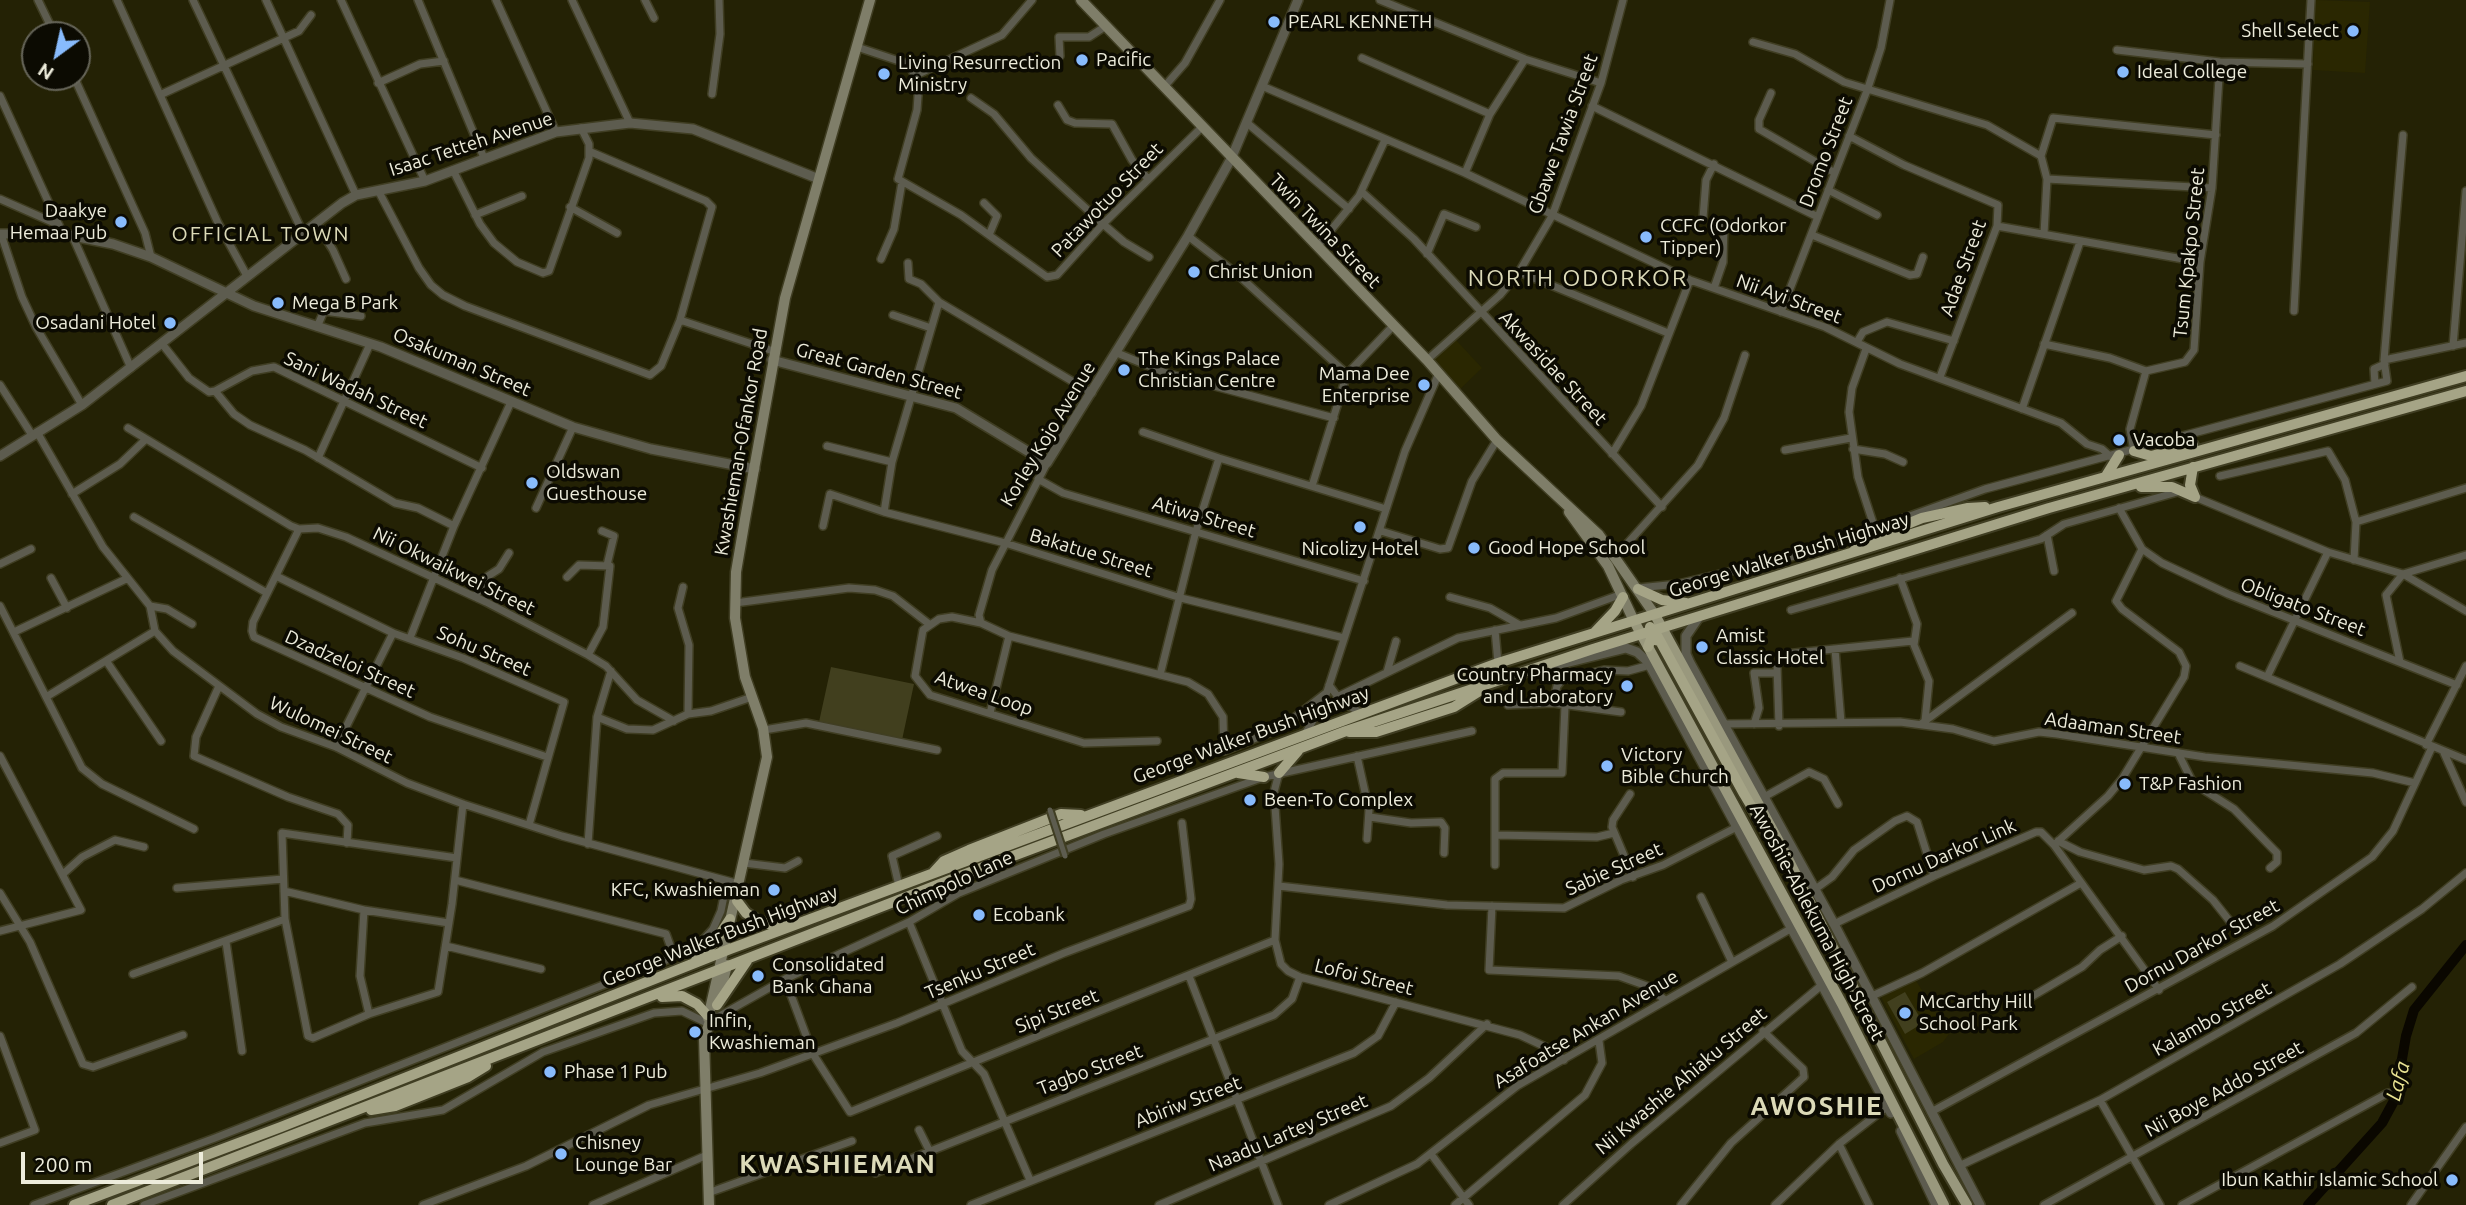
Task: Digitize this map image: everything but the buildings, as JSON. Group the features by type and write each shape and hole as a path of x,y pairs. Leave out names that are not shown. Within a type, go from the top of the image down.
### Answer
{"highway":[{"name":"George Walker Bush Highway","path":"74,1205 726,950 1083,815 1498,663 1998,507 2466,376"},
{"name":"George Walker Bush Highway","path":"112,1205 348,1114 395,1106 468,1077 507,1054 649,998 1346,732 1376,732 1454,707 1494,682 1529,669 2049,508 2466,391"},
{"path":"2134,451 2151,456 2194,444 2213,445"},
{"path":"2106,476 2115,456"},
{"path":"2193,467 2190,485 2195,497"},
{"path":"2049,508 2070,507 2159,484 2195,497"},
{"path":"1638,589 1662,600 1692,604"},
{"path":"1592,634 1615,611 1622,595"},
{"path":"1634,621 1658,629 1660,641 1744,794 1778,851 1786,858"},
{"path":"1648,647 1651,639 1660,641"},
{"path":"1279,773 1299,750"},
{"path":"1235,773 1264,777"},
{"path":"738,893 746,913 768,924 806,921"},
{"path":"689,966 710,948 730,919"},
{"path":"717,1005 747,960"},
{"path":"649,998 682,996 697,1004 707,1019"}],"main road":[{"name":"Kwashieman-Ofankor Road","path":"707,1019 717,1005 767,757 764,730 739,650 735,603 736,572 772,355 785,298 870,0"},
{"name":"Twin Twina Street","path":"1081,0 1427,360 1497,440 1582,517 1616,556 1655,615"},
{"name":"Twin Twina Street","path":"1546,485 1585,531 1634,621"},
{"name":"Awoshie-Ablekuma High Street","path":"1655,615 1658,629 1786,858 1803,879 1856,992 1974,1204"},
{"name":"Awoshie-Ablekuma High Street","path":"1634,621 1683,720 1842,1004 1944,1205"},
{"name":"Kwashieman-Ofankor Road","path":"726,950 730,919 738,893"},
{"name":"Kwashieman-Ofankor Road","path":"709,1205 703,1090 707,1019 722,971"},
{"path":"1842,1004 1856,992"}],"street":[{"path":"38,0 48,21"},
{"path":"117,0 162,94 218,223 247,276"},
{"path":"193,0 303,233"},
{"path":"267,0 356,195"},
{"path":"341,0 425,181"},
{"path":"418,0 484,158"},
{"path":"496,0 556,132"},
{"path":"572,0 630,123"},
{"path":"645,0 654,18"},
{"path":"712,94 720,34 719,0"},
{"path":"916,75 1002,35 1032,0"},
{"path":"1164,87 1185,63 1220,0"},
{"name":"Korley Kojo Avenue","path":"981,622 986,591 1004,543 1047,463 1188,236 1231,159 1298,0"},
{"path":"1380,0 1525,59 1601,83"},
{"name":"Gbawe Tawia Street","path":"1427,360 1480,313 1518,272 1552,216 1601,83 1623,0"},
{"name":"Dromo Street","path":"1781,312 1868,88 1881,48 1890,0"},
{"path":"2294,311 2311,0"},
{"path":"162,94 299,31 311,15"},
{"path":"1059,56 1058,38 1089,37 1106,26"},
{"path":"1753,42 1783,49 1826,74 1987,125 2041,156"},
{"path":"856,47 908,64 916,75 919,100 897,175 902,183 894,229 881,259"},
{"path":"2117,50 2220,62 2308,64"},
{"path":"1362,58 1490,114"},
{"path":"1465,173 1490,114 1525,59"},
{"path":"378,83 420,64 444,61"},
{"name":"Tsum Kpakpo Street","path":"2146,371 2191,358 2194,350 2200,262 2212,188 2220,62"},
{"name":"Nii Ayi Street","path":"1262,86 1465,173 1690,280 1781,312 1857,342 1866,349 2061,423 2087,444 2115,456"},
{"path":"80,91 145,233 151,257"},
{"path":"1771,93 1759,120 1759,129 1835,173"},
{"path":"0,96 131,368"},
{"path":"971,98 994,114 1031,158 1103,224 1124,242 1149,257"},
{"path":"1059,105 1067,120 1112,124 1117,128 1132,160 1148,179"},
{"path":"1592,106 1818,217"},
{"path":"2044,234 2047,179 2041,156 2050,120 2056,117 2216,135"},
{"path":"1246,122 1349,209"},
{"name":"Isaac Tetteh Avenue","path":"0,456 82,405 163,345 316,223 356,195 425,181 556,132 630,123 693,129 819,179"},
{"name":"Patawotuo Street","path":"902,183 961,215 1046,277 1052,278 1202,127"},
{"path":"453,170 475,215 494,243 517,262 543,273 549,271 591,152 581,128"},
{"path":"1638,589 1678,584 1807,553 1874,526 1985,489 2387,381 2385,362 2403,135"},
{"name":"Adae Street","path":"1849,136 1904,165 1993,201 1999,212 1997,226 1940,377"},
{"path":"1317,247 1362,192 1385,140"},
{"path":"379,192 431,285 465,306 650,375 661,366 680,320 712,207 706,201 591,152"},
{"path":"1703,218 1706,180 1714,164"},
{"path":"2047,179 2212,188"},
{"path":"1828,190 1877,215"},
{"path":"2453,346 2466,191"},
{"name":"Akwasidae Street","path":"1362,192 1427,254 1662,507"},
{"path":"475,215 523,196"},
{"path":"0,199 64,231"},
{"path":"984,203 997,216 989,235"},
{"path":"570,207 617,233"},
{"path":"1427,254 1444,214 1476,227"},
{"path":"316,223 346,279"},
{"path":"1714,288 1723,262 1724,224"},
{"path":"1997,226 2200,262"},
{"name":"Osakuman Street","path":"1,234 64,231 113,244 151,257 227,295 370,344 573,427 650,449 755,469"},
{"path":"1,234 22,297 36,327 82,405"},
{"path":"1812,234 1912,275 1917,274 1923,257"},
{"path":"1188,236 1237,274 1347,374"},
{"path":"2022,409 2080,242"},
{"path":"908,263 909,279 922,284 939,302 1092,393"},
{"path":"1518,272 1668,332"},
{"path":"1612,454 1641,406 1690,280"},
{"path":"884,512 892,462 939,302"},
{"path":"317,327 324,311 361,316"},
{"path":"893,315 931,328"},
{"path":"680,320 772,355"},
{"path":"1857,342 1863,332 1887,322 1954,341"},
{"path":"1312,486 1347,374 1393,326"},
{"path":"2375,384 2374,369 2385,362 2466,343"},
{"path":"318,458 343,398 370,344"},
{"path":"2044,344 2109,358 2146,371 2130,429 2134,451"},
{"path":"163,345 189,378 209,392 215,391 233,414 250,425 318,458 395,503 418,508 454,526"},
{"path":"1866,349 1852,388 1849,412 1853,449 1866,507 1874,526"},
{"path":"1117,353 1166,373 1334,418"},
{"name":"Great Garden Street","path":"772,355 975,416 1047,463"},
{"path":"1616,556 1698,466 1713,442 1745,355"},
{"name":"Sani Wadah Street","path":"215,391 252,371 274,366 482,468"},
{"path":"1304,734 1319,713 1328,689 1421,409 1439,373"},
{"path":"0,385 35,434 126,579 150,606 155,631 46,697"},
{"path":"410,638 454,526 511,402"},
{"path":"536,508 573,427"},
{"name":"Nii Okwaikwei Street","path":"128,428 299,529 318,528 346,537 475,597 588,655 611,671 637,700 674,721"},
{"path":"1143,432 1386,509"},
{"path":"1785,450 1851,438"},
{"path":"72,494 120,464 146,439"},
{"path":"1381,531 1440,549 1448,548 1472,481 1497,440"},
{"path":"827,446 892,462"},
{"path":"1853,449 1885,454 1903,462"},
{"path":"2220,476 2328,451 2345,480 2356,522 2354,560"},
{"path":"1160,675 1196,531 1219,458"},
{"name":"Atiwa Street","path":"1038,479 1063,493 1364,581"},
{"path":"2356,522 2466,488"},
{"path":"1791,610 2047,535 2064,524 2181,491"},
{"name":"Bakatue Street","path":"823,526 830,494 884,512 1004,543 1181,598 1344,638"},
{"path":"2195,497 2328,552 2403,574 2466,611"},
{"path":"2056,843 2108,796 2143,746 2184,677 2186,666 2179,652 2122,609 2116,601 2142,550 2119,508"},
{"path":"134,517 267,593"},
{"name":"Dzadzeloi Street","path":"299,529 252,627 254,637 430,717 547,758"},
{"path":"602,531 614,536 607,565"},
{"path":"2047,535 2053,571"},
{"path":"0,564 31,549"},
{"name":"Obligato Street","path":"2142,550 2162,563 2228,594 2457,685"},
{"path":"2267,677 2328,552"},
{"path":"475,597 488,576 499,569 509,553"},
{"path":"2400,662 2386,596 2403,574 2466,555"},
{"path":"567,577 574,567 607,565"},
{"path":"588,655 603,627 611,569 607,565"},
{"name":"Sohu Street","path":"276,576 393,633 564,702 529,825"},
{"path":"51,578 67,608"},
{"path":"1900,578 1917,624 1913,641 1929,681 1923,723"},
{"path":"13,632 126,579"},
{"path":"683,587 678,608 689,645 688,714"},
{"path":"735,603 849,588 875,590 893,596 929,624 952,617 981,622 1009,636 1188,682 1208,694 1223,718 1224,751 1281,728 1328,689"},
{"path":"1337,696 1458,638 1556,618 1622,595"},
{"path":"1450,597 1490,608 1518,624"},
{"path":"0,606 69,746 89,776 194,829"},
{"path":"150,606 160,606 192,624"},
{"path":"1923,723 2072,613"},
{"name":"George Walker Bush Highway","path":"1689,627 1701,615"},
{"name":"Atwea Loop","path":"929,624 923,629 915,669 917,683 930,695 1084,743 1157,741"},
{"name":"Awoshie-Ablekuma High Street","path":"1689,627 1686,654 1764,797 1803,879 1814,890 1872,996 1959,1166 1974,1204"},
{"path":"1495,630 1498,663"},
{"name":"Wulomei Street","path":"155,631 173,650 269,721 336,747 407,783 463,804 588,844 727,881 738,893"},
{"path":"336,747 393,633"},
{"path":"990,713 1009,636"},
{"path":"1387,673 1396,641"},
{"path":"1779,726 1777,673 1780,658 1785,654 1913,641"},
{"name":"George Walker Bush Highway","path":"1529,669 1563,666 1614,649 1637,652 1650,665"},
{"path":"1835,649 1841,722"},
{"path":"107,662 161,741"},
{"path":"1553,703 1556,686 1562,680 1604,670 1628,671 1650,665"},
{"name":"Awoshie-Ablekuma High Street","path":"1650,665 1683,720 1737,827 1888,1106 1936,1205"},
{"path":"2240,666 2466,760"},
{"name":"Dornu Darkor Street","path":"1931,1112 2159,990 2290,916 2372,857 2388,841 2466,666"},
{"path":"588,844 597,717 611,671"},
{"path":"1754,724 1759,708 1754,673 1777,673"},
{"path":"219,686 196,737 195,758 288,797 338,814 348,825 347,843"},
{"path":"1328,689 1346,706 1361,713"},
{"path":"597,717 643,731 662,727 688,714 752,697"},
{"path":"1508,705 1553,703 1621,712"},
{"path":"1495,865 1495,779 1498,775 1562,773 1565,706"},
{"name":"Adaaman Street","path":"1724,724 1779,726 1841,722 1923,723 1953,729 1985,740 2039,732 2178,753 2372,773 2415,783"},
{"path":"764,730 806,723 936,750"},
{"name":"Chimpolo Lane","path":"707,1019 785,979 909,922 959,894 1048,857 1264,777 1472,731"},
{"path":"2178,753 2193,783 2234,809 2277,853 2277,862 2270,868"},
{"path":"2444,753 2466,802"},
{"path":"0,756 42,841 64,874 80,910 0,931"},
{"path":"1357,756 1370,817 1367,839"},
{"path":"1764,797 1810,772 1824,779 1838,804"},
{"path":"1275,940 1279,886 1274,792 1279,773"},
{"path":"1264,777 1274,792"},
{"path":"1630,794 1613,820 1614,832 1633,877"},
{"path":"457,858 284,832 285,919 308,1036 313,1038 369,1014 438,992 455,880 463,804"},
{"path":"1049,810 1065,856"},
{"path":"1814,890 1832,877 1854,850 1895,821 1907,816 1917,822 1926,847 1928,867 1934,877"},
{"path":"1370,817 1411,822 1441,822 1446,828 1444,853"},
{"name":"Tsenku Street","path":"423,1205 526,1166 649,1105 813,1054 1188,906 1191,899 1182,823"},
{"name":"Sabie Street","path":"1279,886 1447,905 1564,908 1663,866 1737,827"},
{"path":"1496,835 1597,836 1614,832"},
{"name":"Dornu Darkor Link","path":"1834,924 2036,832 2041,832 2056,843"},
{"path":"899,886 892,856 937,836"},
{"path":"64,874 82,857 115,840 144,847"},
{"path":"2056,843 2081,883 2159,990"},
{"path":"2056,843 2144,870 2171,866 2178,869 2213,900 2232,923"},
{"path":"744,863 785,868 798,862"},
{"name":"Kalambo Street","path":"1959,1166 2100,1100 2340,964 2422,909 2466,873"},
{"path":"177,888 283,879"},
{"path":"34,1205 435,1053 674,956 666,934 455,880"},
{"name":"George Walker Bush Highway","path":"674,956 701,942 717,923 727,881"},
{"path":"1872,996 1922,972 2081,883"},
{"path":"284,891 364,910 449,923"},
{"path":"0,893 57,997 83,1064 93,1066 183,1035"},
{"path":"1701,897 1732,962"},
{"path":"1492,906 1488,964 1491,971 1619,976 1647,986 1665,1000"},
{"path":"364,910 360,976 369,1014"},
{"path":"133,974 285,919"},
{"path":"909,922 962,1051 975,1061 1005,1120 1030,1180"},
{"name":"Asafoatse Ankan Avenue","path":"1329,1205 1399,1175 1431,1154 1517,1086 1792,928"},
{"path":"2026,999 2082,967 2100,950 2122,936"},
{"name":"Sipi Street","path":"813,1054 850,1112 1275,940"},
{"name":"Lofoi Street","path":"1275,940 1282,964 1300,977 1487,1024 1542,1045 1563,1060"},
{"path":"226,942 242,1051"},
{"path":"446,946 541,969"},
{"path":"1189,976 1278,1205"},
{"name":"Tagbo Street","path":"875,1172 1285,1008 1292,999 1300,977"},
{"path":"785,979 813,1054"},
{"name":"Nii Kwashie Ahiaku Street","path":"1563,1205 1763,1031 1823,984"},
{"name":"Nii Boye Addo Street","path":"2044,1205 2356,1033 2412,988"},
{"name":"Abiriw Street","path":"971,1205 1366,1046 1388,1022 1396,1002"},
{"path":"144,1205 365,1123 443,1110 543,1052 654,1013 682,1011 707,1019"},
{"name":"Naadu Lartey Street","path":"1159,1205 1261,1159 1345,1128 1391,1106 1429,1078 1487,1024"},
{"path":"1681,1205 1731,1143 1804,1077 1803,1069 1763,1031"},
{"path":"0,1036 35,1130 0,1143"},
{"path":"1455,1205 1585,1095 1602,1063 1599,1041"},
{"path":"2182,1205 2388,1093"},
{"path":"2100,1100 2160,1205"},
{"path":"1774,1205 1839,1144 1888,1106"},
{"path":"2411,1205 2466,1127"},
{"path":"919,1130 930,1152"},
{"path":"708,1193 852,1141"},
{"path":"1839,1144 1869,1205"},
{"path":"1431,1154 1469,1205"},
{"path":"593,1205 707,1155"}],"shaded area":[{"path":"2315,0 2370,2 2365,73 2313,70"},
{"path":"1456,340 1482,368 1458,391 1432,362"},
{"path":"831,667 914,684 902,740 819,722"},
{"path":"1915,979 1949,1034 1943,1042 1914,1059 1881,997"},
{"name":"McCarthy Hill School Park","path":"1905,992 1923,1023 1905,1034 1887,1002"}],"waterway":[{"name":"Lafa","path":"2308,1205 2382,1123 2395,1099 2406,1036 2414,1010 2466,945"}],"place":[{"name":"PEARL KENNETH","path":"1274,22"},
{"name":"Shell Select","path":"2353,31"},
{"name":"Pacific","path":"1082,60"},
{"name":"Ideal College","path":"2123,72"},
{"name":"Living Resurrection Ministry","path":"884,74"},
{"name":"Daakye Hemaa Pub","path":"121,222"},
{"name":"CCFC (Odorkor Tipper)","path":"1646,237"},
{"name":"Christ Union","path":"1194,272"},
{"name":"Mega B Park","path":"278,303"},
{"name":"Osadani Hotel","path":"170,323"},
{"name":"The Kings Palace Christian Centre","path":"1124,370"},
{"name":"Mama Dee Enterprise","path":"1424,385"},
{"name":"Vacoba","path":"2119,440"},
{"name":"Oldswan Guesthouse","path":"532,483"},
{"name":"Nicolizy Hotel","path":"1360,527"},
{"name":"Good Hope School","path":"1474,548"},
{"name":"Amist Classic Hotel","path":"1702,647"},
{"name":"Country Pharmacy and Laboratory","path":"1627,686"},
{"name":"Victory Bible Church","path":"1607,766"},
{"name":"T&P Fashion","path":"2125,784"},
{"name":"Been-To Complex","path":"1250,800"},
{"name":"KFC, Kwashieman","path":"774,890"},
{"name":"Ecobank","path":"979,915"},
{"name":"Consolidated Bank Ghana","path":"758,976"},
{"name":"McCarthy Hill School Park","path":"1905,1013"},
{"name":"Infin, Kwashieman","path":"695,1032"},
{"name":"Phase 1 Pub","path":"550,1072"},
{"name":"Chisney Lounge Bar","path":"561,1154"},
{"name":"Ibun Kathir Islamic School","path":"2452,1180"}],"district":[{"name":"OFFICIAL TOWN","path":"261,234"},
{"name":"NORTH ODORKOR","path":"1578,278"},
{"name":"AWOSHIE","path":"1817,1106"},
{"name":"KWASHIEMAN","path":"838,1164"}]}
